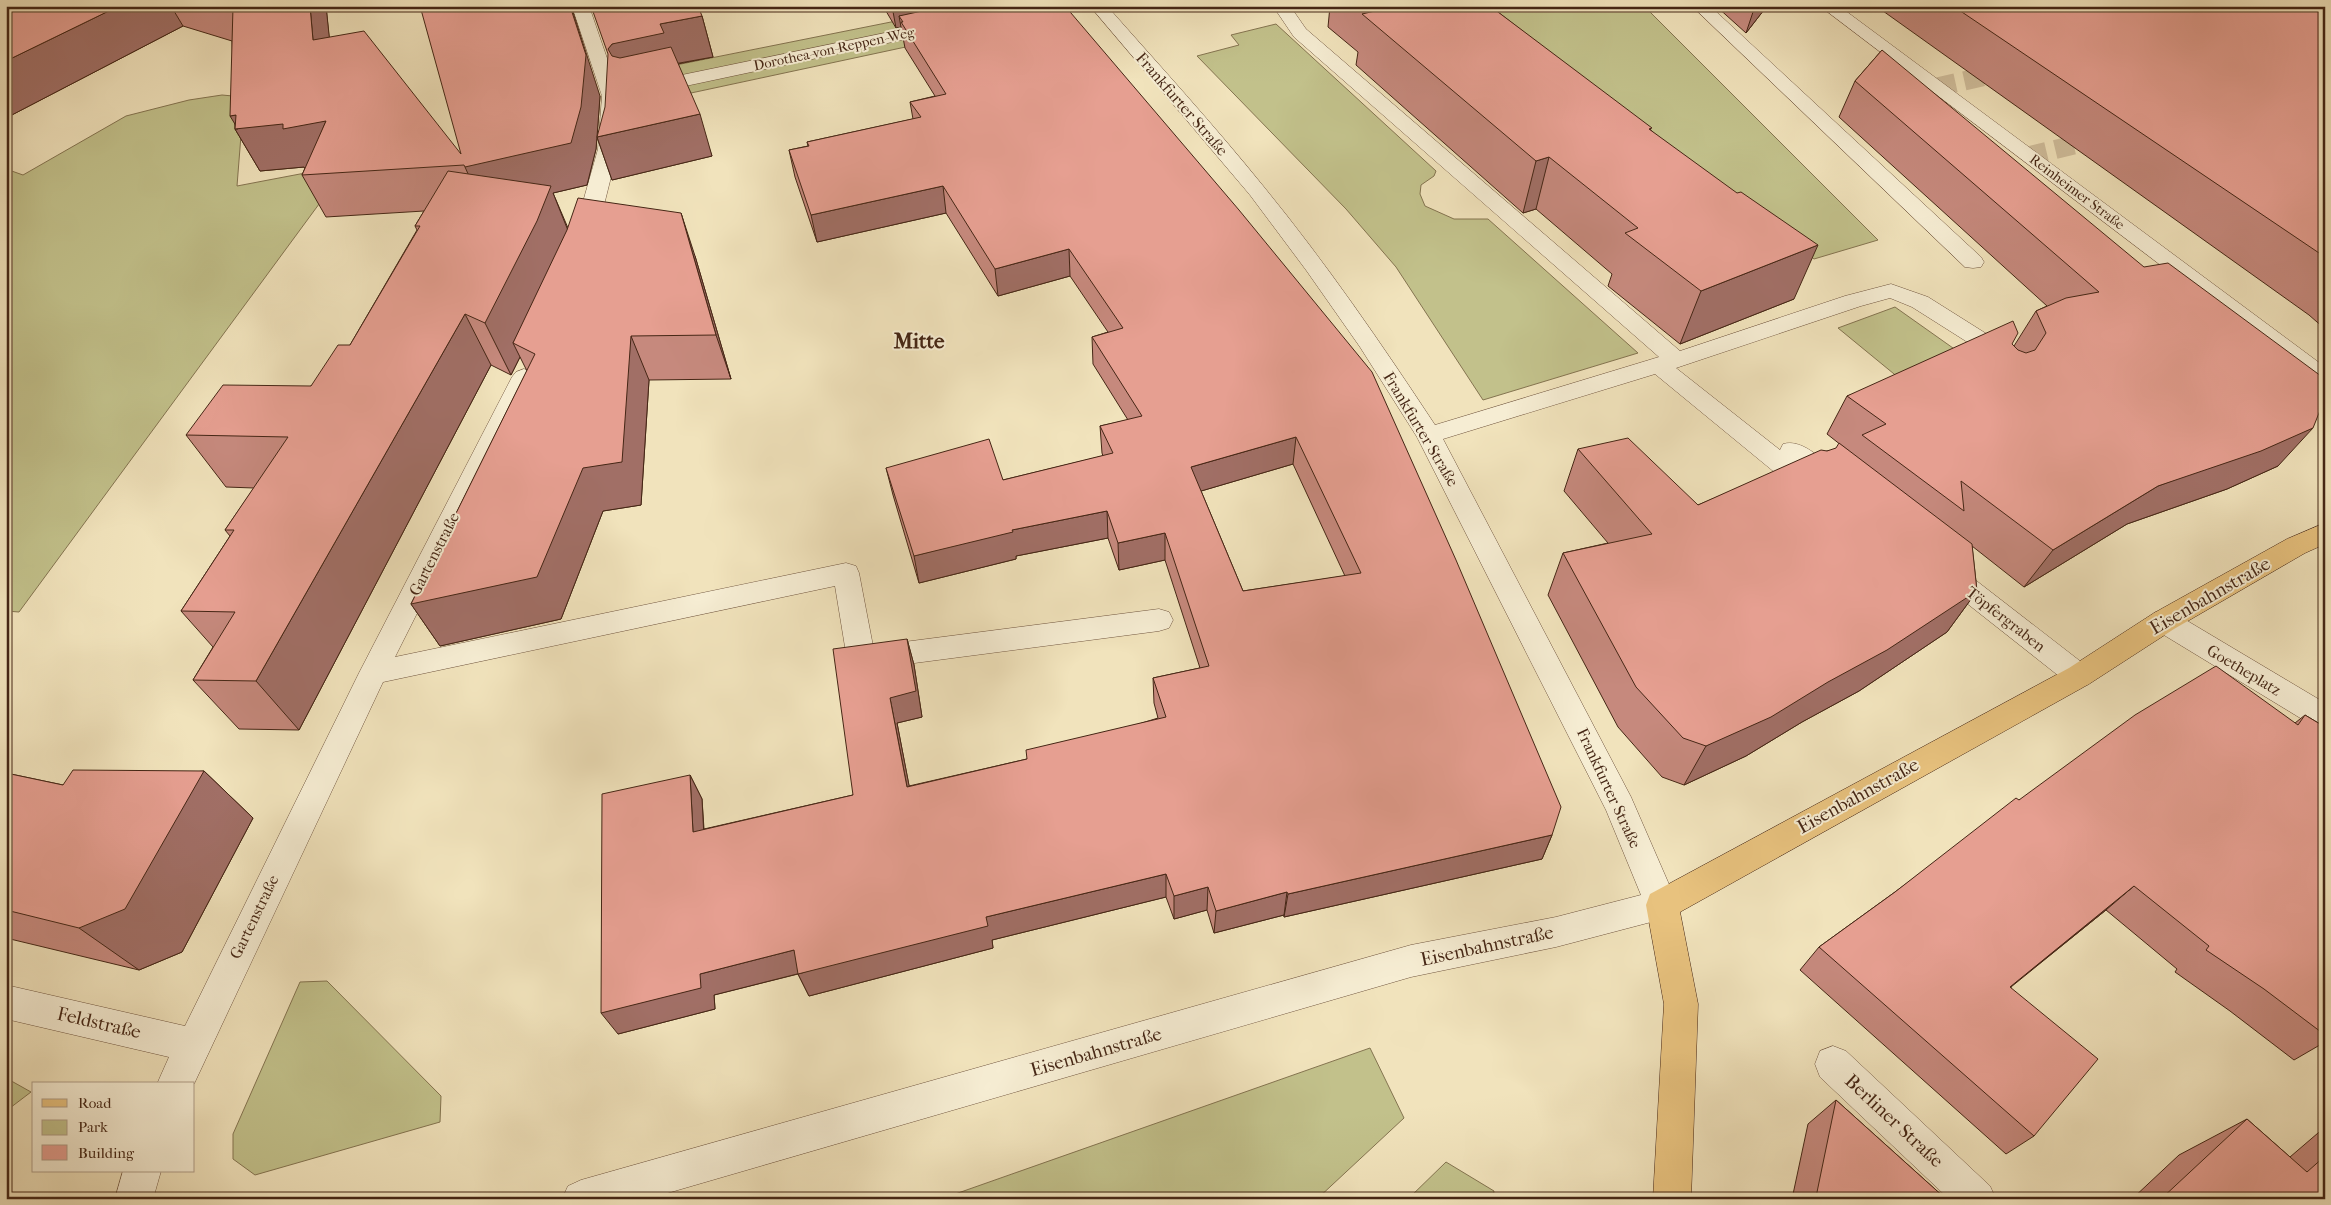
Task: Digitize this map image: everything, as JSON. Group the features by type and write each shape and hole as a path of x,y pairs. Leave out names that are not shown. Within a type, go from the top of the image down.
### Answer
{"main road":[{"name":"Eisenbahnstraße","path":"1662,905 2079,676 2164,622 2296,546 2325,533"},
{"path":"1662,905 1680,1004 1672,1199"}],"street":[{"path":"578,256 592,213 608,148 610,96 580,6"},
{"name":"Frankfurter Straße","path":"1098,6 1257,191 1308,257 1369,343 1429,436 1617,799 1662,905"},
{"path":"1281,6 1300,33 1805,484 1824,475"},
{"path":"1700,6 1973,262"},
{"name":"Reinheimer Straße","path":"1828,6 2325,379"},
{"name":"Dorothea-von-Reppen-Weg","path":"632,91 958,22"},
{"path":"1429,436 1668,363 1853,301 1891,291 1920,302 2001,353 2008,372 2002,381"},
{"name":"Gartenstraße","path":"175,1082 373,673 535,353"},
{"path":"1792,450 1854,499"},
{"name":"Töpfergraben","path":"1924,554 2079,676"},
{"path":"373,673 846,573 861,659 1158,620"},
{"name":"Goetheplatz","path":"2164,622 2325,718"},
{"name":"Eisenbahnstraße","path":"581,1199 1411,962 1556,932 1662,905"},
{"name":"Feldstraße","path":"6,1002 192,1044"},
{"name":"Berliner Straße","path":"1833,1064 1977,1199"},
{"path":"134,1199 142,1172"}],"green space":[{"path":"971,6 1055,15 649,102 646,71"},
{"path":"1473,6 1644,6 1878,240 1814,259"},
{"path":"1276,24 1436,171 1434,176 1421,185 1420,194 1425,206 1454,219 1488,219 1638,353 1483,400 1396,267 1346,209 1197,56 1239,45 1231,35"},
{"path":"222,95 244,97 237,186 321,170 322,200 19,612 6,611 6,169 23,175 126,116 189,100"},
{"path":"1895,307 1977,365 1916,392 1838,328"},
{"path":"327,981 441,1096 440,1122 255,1175 233,1159 233,1134 300,982"},
{"path":"1370,1048 1404,1118 1317,1199 941,1199"},
{"path":"6,1078 31,1092 6,1111"},
{"path":"1446,1162 1494,1191 1493,1199 1408,1199"}],"building":[{"path":"17,6 119,6 6,61 6,11"},
{"path":"229,6 310,6 313,40 364,31 461,154 420,6 570,6 586,55 581,107 571,143 465,167 464,165 302,175 326,121 283,129 283,124 235,129 236,115 230,116 233,7"},
{"path":"591,6 698,6 702,16 660,24 664,33 612,44 608,49 612,56 620,58 671,47 700,114 597,137 605,107 608,54"},
{"path":"945,6 1065,6 1239,210 1372,372 1456,560 1561,807 1552,835 1288,894 1287,892 1216,911 1208,887 1174,896 1166,874 986,917 988,926 798,974 794,950 700,974 701,988 601,1013 602,794 690,775 693,832 853,795 833,649 907,639 916,691 890,698 907,787 1027,759 1026,750 1166,717 1153,678 1209,666 1165,533 1118,543 1107,511 1012,530 1013,532 914,556 886,468 989,439 1003,480 1113,453 1100,426 1142,416 1092,337 1123,328 1069,249 995,269 943,186 811,215 789,150 809,146 807,142 921,117 910,102 946,94 899,16","holes":["1296,437 1361,573 1243,591 1191,467"]},
{"path":"1369,6 1490,6 1652,128 1649,129 1737,193 1741,192 1818,245 1701,291 1625,233 1638,228 1549,157 1536,161 1362,14 1375,11"},
{"path":"1953,6 2311,6 2325,18 2325,257"},
{"path":"1882,50 2144,267 2168,263 2325,379 2325,398 2313,428 2261,451 2158,486 2053,550 1961,481 1964,511 1862,435 1886,424 1847,396 2013,321 2018,333 2012,344 2018,350 2026,353 2035,350 2046,333 2036,311 2066,298 2099,292 1855,81"},
{"path":"448,171 551,186 537,221 485,323 465,314 256,681 193,680 235,612 181,611 234,530 225,530 288,437 186,435 223,385 311,386 338,345 350,345 420,226 415,226"},
{"path":"578,198 681,213 716,335 631,336 622,462 583,468 537,577 411,604 535,354 513,343 567,230"},
{"path":"1628,438 1698,505 1821,450 1827,451 1836,448 1839,443 1972,544 1977,591 1887,650 1828,682 1771,717 1706,746 1683,738 1636,687 1563,553 1652,534 1578,449"},
{"path":"2216,666 2298,725 2305,715 2325,727 2325,1035 2264,989 2206,950 2209,946 2134,886 2010,987 2098,1059 2034,1136 1819,947 1895,892 2016,798 2019,800 2135,715"},
{"path":"73,770 204,771 125,909 79,928 6,910 6,773 63,785"},
{"path":"1836,1100 1946,1199 1820,1199 1816,1197"},
{"path":"2247,1119 2307,1172 2325,1156 2325,1199 2161,1199"}],"tunnel":[{"path":"1937,87 2013,70"},
{"path":"2028,156 2107,137"}],"district":[{"name":"Mitte","path":"919,341"}]}
